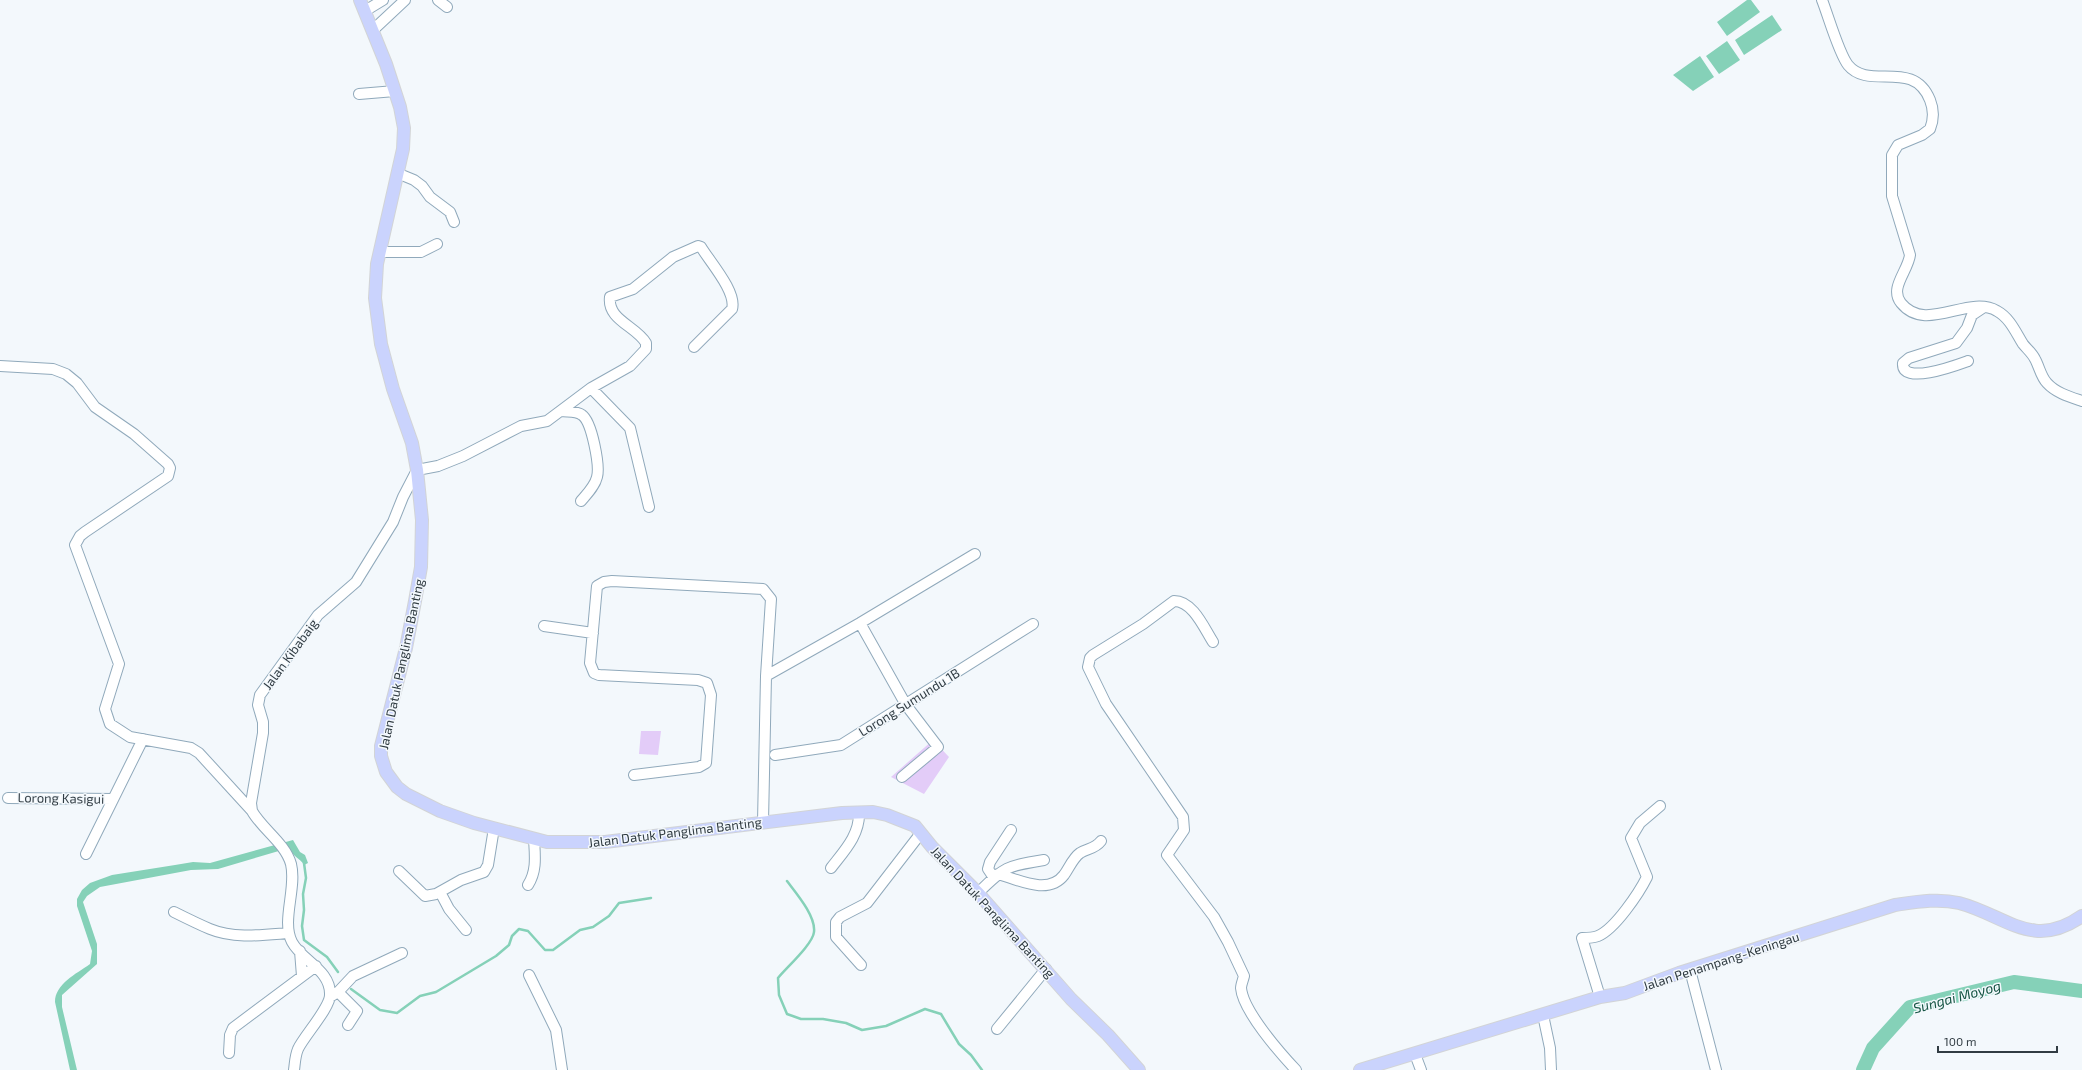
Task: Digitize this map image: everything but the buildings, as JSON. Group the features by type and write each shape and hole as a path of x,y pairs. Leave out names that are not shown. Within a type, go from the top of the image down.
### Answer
{"main road":[{"name":"Jalan Datuk Panglima Banting","path":"363,6 395,91 404,128 403,149 380,252 375,287 378,331 393,389 412,443 417,470 422,520 421,566 406,648 381,746 382,764 391,781 397,787 418,801 440,811 494,828 547,842 605,842 763,822 860,812 887,815 915,826 932,847 978,893 1071,999 1108,1035 1139,1070"},
{"name":"Jalan Penampang-Keningau","path":"1360,1070 1600,997 1625,993 1690,970 1874,911 1924,901 1960,903 2017,928 2030,930 2050,930 2082,916"}],"street":[{"path":"363,6 383,0"},
{"path":"373,30 406,0"},
{"path":"438,0 446,7"},
{"path":"1822,0 1848,66 1861,74 1904,77 1914,81 1923,86 1932,105 1933,114 1930,129 1922,135 1898,145 1892,155 1892,196 1910,255 1909,262 1897,288 1898,299 1908,309 1918,314 1930,315 1962,308 1986,306 1997,311 2005,317 2034,357 2046,382 2062,394 2082,401"},
{"path":"358,94 395,91"},
{"path":"397,173 414,180 422,186 430,196 450,212 454,222"},
{"path":"380,252 421,252 438,244"},
{"path":"417,470 438,466 463,456 521,426 543,423 591,388 630,366 646,349 644,339 618,319 609,304 610,297 633,289 673,257 698,246 701,247 730,291 733,304 732,309 694,347"},
{"path":"1968,361 1935,371 1914,374 1905,371 1902,367 1903,363 1909,358 1956,343 1967,328 1972,315 1986,306"},
{"path":"0,366 53,369 66,374 77,383 95,407 134,434 164,459 170,468 168,476 162,481 85,532 80,536 75,545 119,664 107,703 106,714 110,724 117,730 130,737 191,748 199,752 252,811 285,851 290,861 293,874 288,933 293,944 316,966 334,994 356,1012 348,1025"},
{"path":"591,388 630,428 649,507"},
{"path":"561,411 578,412 584,416 590,426 598,472 593,486 581,501"},
{"name":"Jalan Kibabaig","path":"252,811 251,803 263,733 258,706 260,694 318,615 356,582 393,522 402,497 417,470"},
{"path":"766,676 975,554"},
{"path":"634,775 699,767 706,762 711,694 707,683 698,680 599,675 594,673 590,663 597,586 604,582 763,589 771,599 766,676 763,822"},
{"path":"1213,642 1189,606 1183,602 1174,601 1143,624 1093,655 1090,658 1088,667 1106,704 1183,817 1184,830 1166,855 1214,918 1228,942 1244,976 1241,987 1248,1007 1262,1029 1296,1070"},
{"path":"860,622 906,705 938,747 902,777"},
{"name":"Lorong Sumundu 1B","path":"775,755 840,745 1033,624"},
{"path":"544,626 593,633"},
{"path":"86,854 144,739"},
{"name":"Lorong Kasigui","path":"8,798 113,799"},
{"path":"1600,997 1582,938 1593,938 1603,933 1623,914 1642,888 1647,877 1631,838 1640,823 1660,806"},
{"path":"831,868 856,834 860,822 860,812"},
{"path":"399,871 425,896 440,892 461,880 484,872 488,865 494,828"},
{"path":"1011,830 990,862 988,869 996,876 1032,885 1045,886 1055,883 1063,877 1080,853 1096,847 1101,841"},
{"path":"861,965 836,937 836,922 840,917 867,903 921,833"},
{"path":"528,885 532,878 535,866 534,839"},
{"path":"978,893 1008,867 1044,860"},
{"path":"440,892 449,909 466,930"},
{"path":"174,912 211,930 225,934 261,936 288,933"},
{"path":"300,951 302,976"},
{"path":"294,1070 297,1050 334,994 353,976 402,953"},
{"path":"229,1053 230,1035 233,1028 316,966"},
{"path":"997,1028 1046,969"},
{"path":"1690,970 1716,1070"},
{"path":"528,975 556,1030 562,1070"},
{"path":"1543,1015 1550,1048 1551,1070"},
{"path":"1415,1054 1421,1070"}],"shaded area":[{"path":"1747,0 1751,0 1760,12 1727,36 1717,22"},
{"path":"1772,15 1782,30 1744,55 1735,40"},
{"path":"1727,41 1740,60 1719,74 1706,56"},
{"path":"1700,56 1714,77 1693,91 1673,75"},
{"path":"641,731 661,731 658,755 639,754"},
{"path":"933,740 949,757 924,794 891,777"},
{"path":"293,840 300,852 305,855 308,863 304,865 289,848 218,869 191,870 100,887 87,896 83,902 97,944 97,964 62,995 62,1007 77,1070 70,1070 55,1002 58,990 62,985 90,964 92,951 77,906 77,899 82,890 90,883 112,875 193,862 210,863"}],"waterway":[{"path":"304,863 306,878 303,894 304,910 302,926 304,940 327,957 338,972"},
{"path":"787,881 809,912 814,926 814,932 809,943 778,978 779,995 787,1014 801,1019 823,1019 846,1023 862,1030 886,1026 925,1009 941,1014 959,1044 971,1055 982,1070"},
{"path":"351,989 380,1010 397,1013 420,996 436,992 496,956 509,945 512,936 519,929 528,931 545,950 553,950 580,930 593,927 609,916 619,903 651,898"},
{"name":"Sungai Moyog","path":"1863,1070 1873,1048 1910,1007 2014,982 2082,991"}]}
